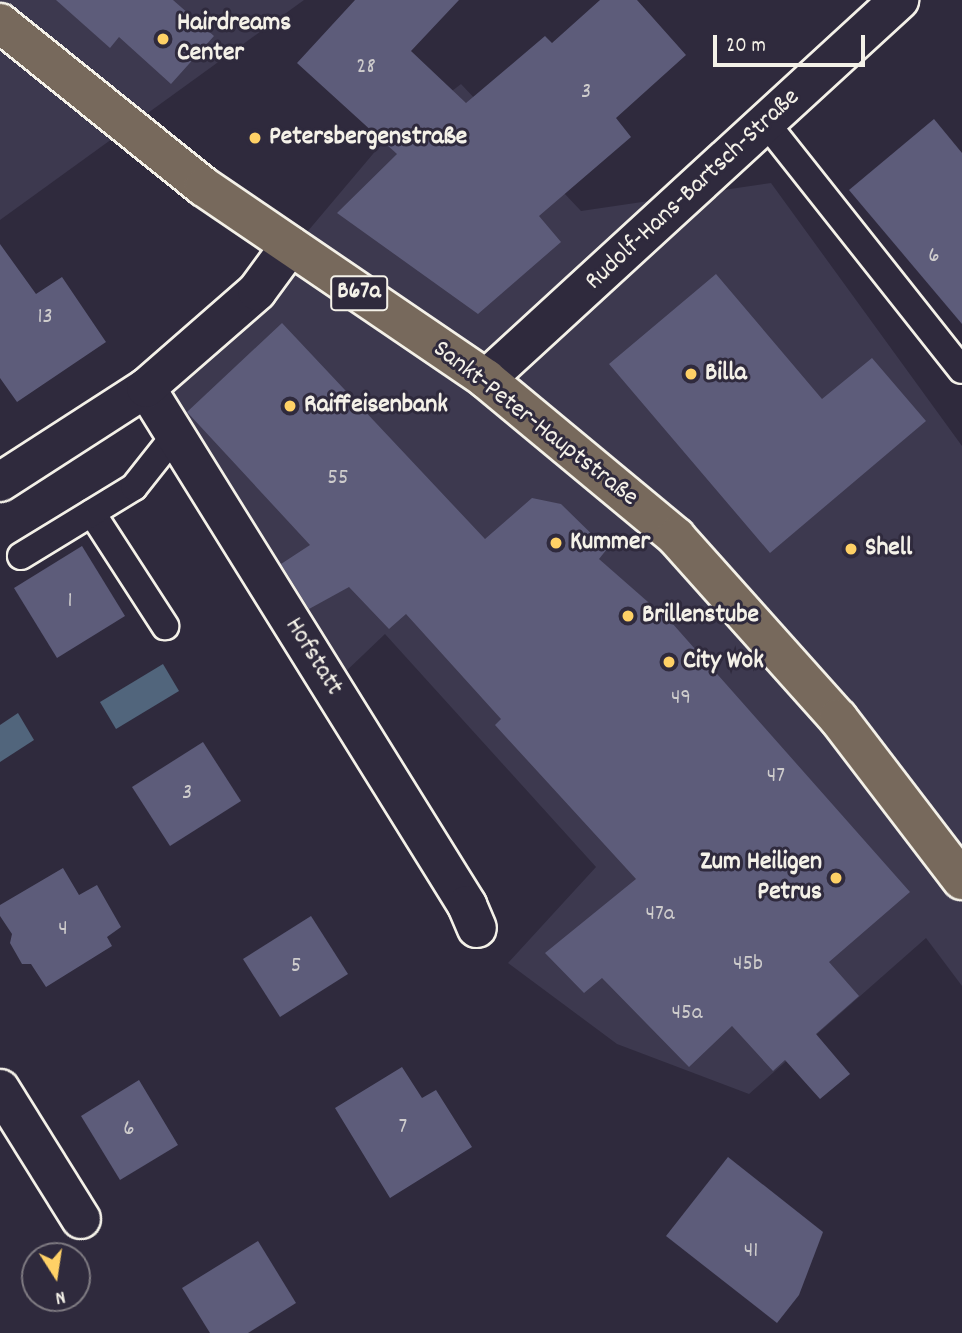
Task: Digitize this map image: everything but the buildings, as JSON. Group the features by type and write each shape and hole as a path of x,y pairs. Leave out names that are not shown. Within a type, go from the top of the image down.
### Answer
{"main road":[{"name":"Sankt-Peter-Hauptstraße","path":"0,23 204,187 486,379 676,537 838,718 962,880"}],"street":[{"name":"Rudolf-Hans-Bartsch-Straße","path":"486,379 899,0"},
{"path":"0,482 146,388 257,290 290,246"},
{"name":"Hofstatt","path":"146,388 467,905 477,928"},
{"path":"0,1089 81,1219"}],"lane":[{"path":"766,122 962,370"},
{"path":"21,556 134,487 175,435"},
{"path":"92,513 165,626"}],"shaded area":[{"path":"0,0 304,0 0,220"},
{"path":"461,84 581,211 771,183 962,446 962,986 926,938 749,1094 617,1044 508,963 596,867 385,634 341,676 167,398 378,148"}],"water":[{"path":"163,664 179,691 116,729 100,702"},
{"path":"18,713 34,740 0,762 0,725"}],"place":[{"name":"Hairdreams Center","path":"163,39"},
{"name":"Petersbergenstraße","path":"255,138"},
{"name":"Billa","path":"691,374"},
{"name":"Raiffeisenbank","path":"290,406"},
{"name":"Kummer","path":"556,543"},
{"name":"Shell","path":"851,549"},
{"name":"Brillenstube","path":"628,616"},
{"name":"City Wok","path":"669,662"},
{"name":"Zum Heiligen Petrus","path":"836,878"}]}
